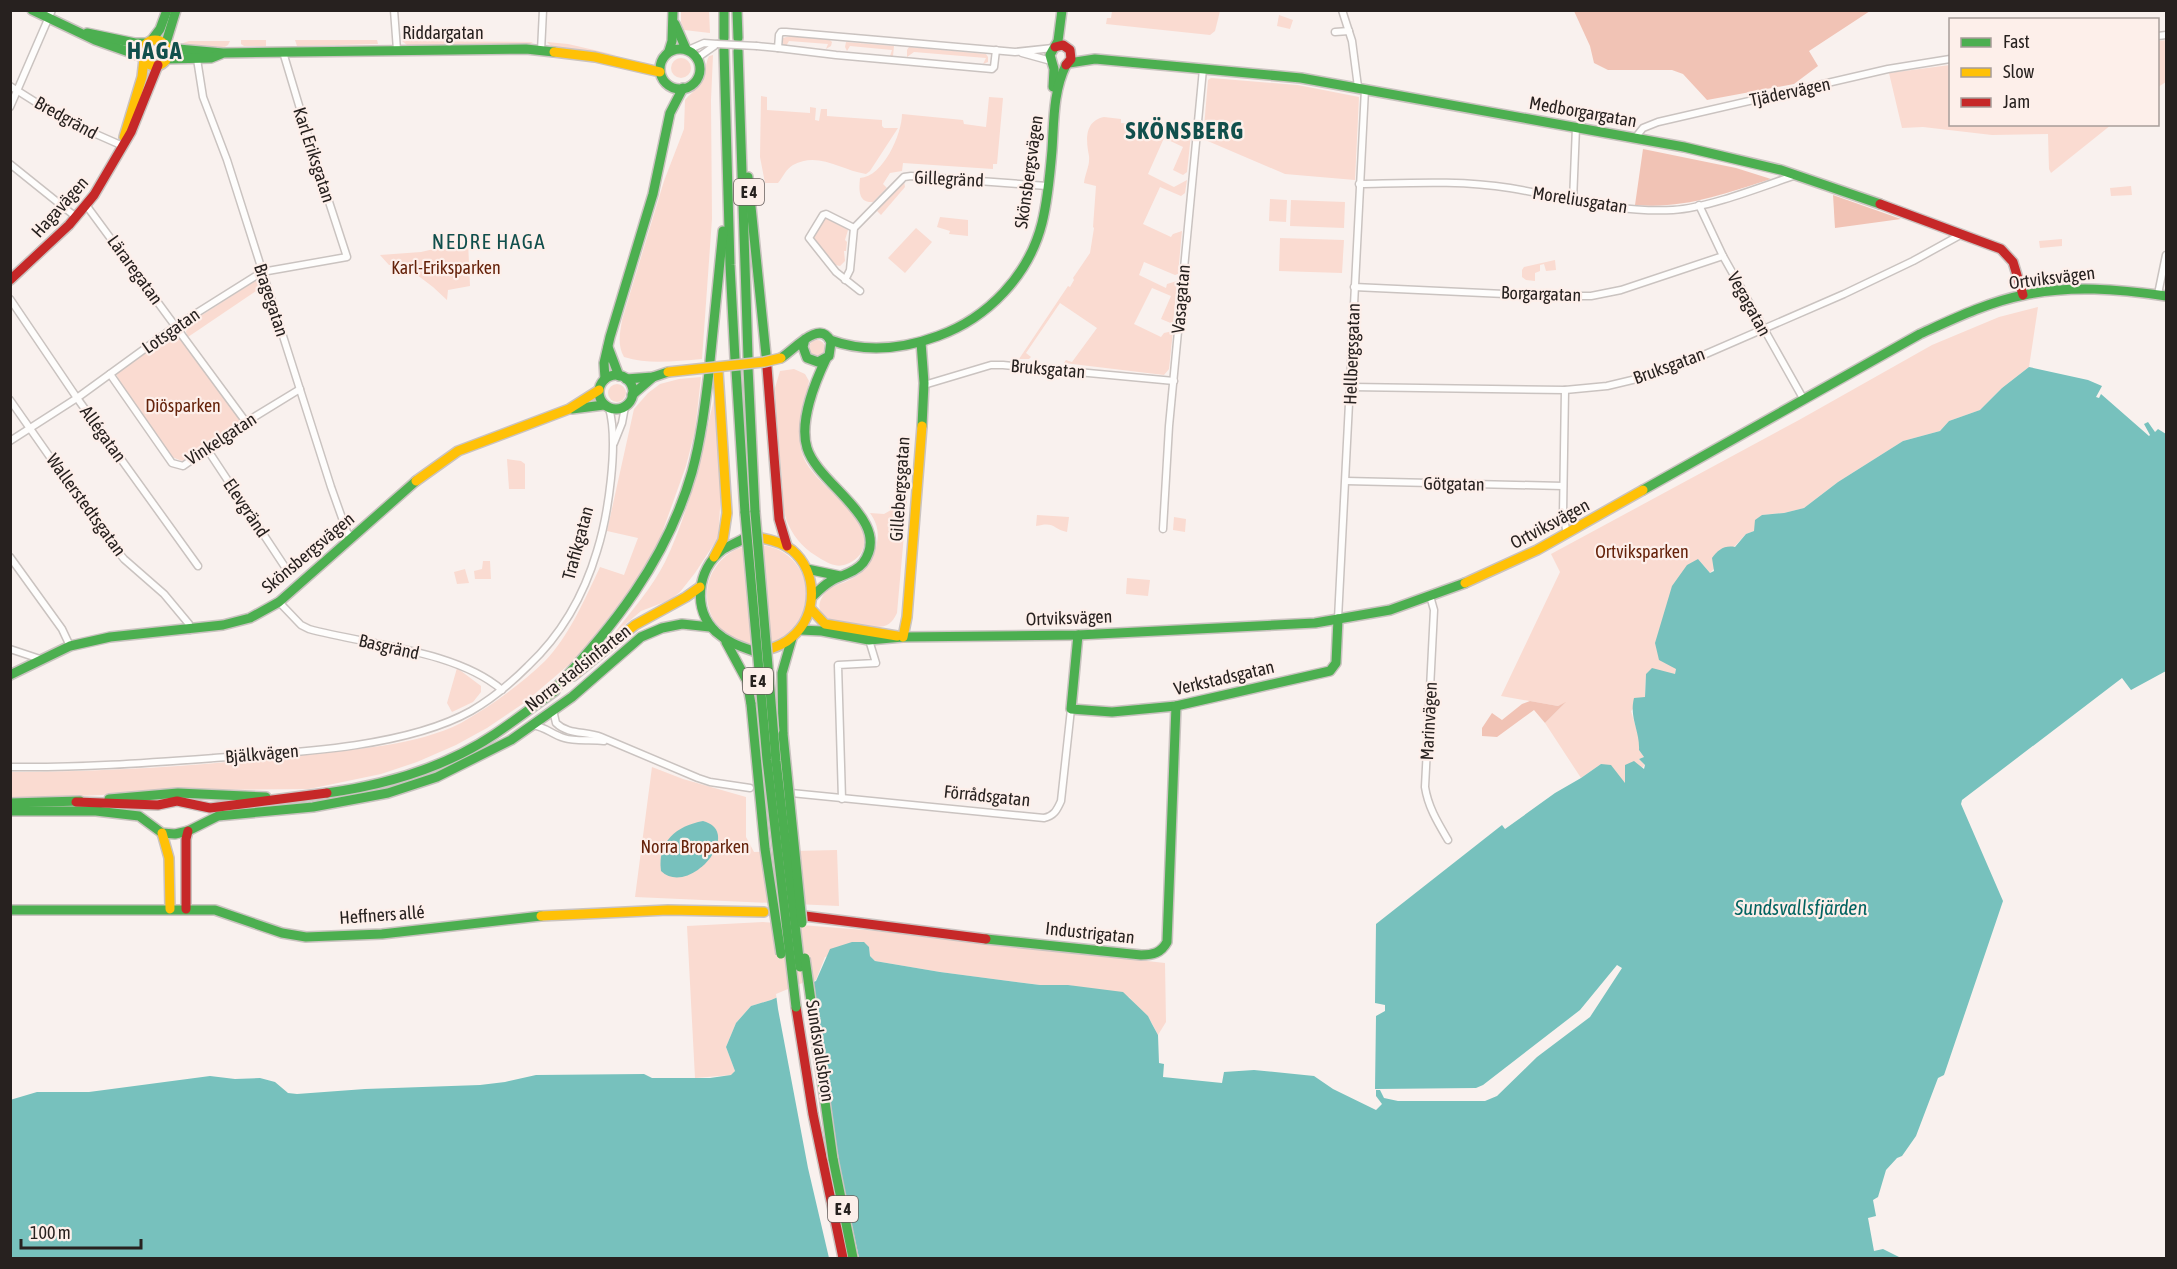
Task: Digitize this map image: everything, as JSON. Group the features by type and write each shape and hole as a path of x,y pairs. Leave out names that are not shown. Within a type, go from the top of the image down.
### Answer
{"main road":[{"path":"32,10 51,15 95,40 143,58 150,64 162,62 176,10"},
{"path":"143,58 142,49 160,29 167,10"},
{"name":"E 4","path":"724,10 722,44 735,359"},
{"path":"737,10 738,38"},
{"path":"1063,10 1071,56 1067,64 1059,66 1052,62 1050,55 1058,41 1063,10"},
{"path":"673,14 687,50"},
{"path":"669,51 687,50 700,55 697,78 689,86 684,88 668,85 660,72 661,60 669,51 672,41 673,14"},
{"path":"78,31 135,43 159,40 166,47"},
{"path":"1054,47 1060,45 1068,49"},
{"name":"Riddargatan","path":"166,47 223,53 397,50 541,51 595,57 660,72"},
{"name":"Medborgargatan","path":"1068,49 1095,59"},
{"name":"E 4","path":"738,51 748,357"},
{"name":"Riddargatan","path":"162,62 211,58 223,53"},
{"name":"Hagavägen","path":"123,146 128,118 144,67 143,58"},
{"name":"Medborgargatan","path":"1067,64 1095,59 1301,78 1684,147 1797,175 1886,205 2005,252 2013,262 2023,295"},
{"name":"Hagavägen","path":"12,277 87,205 101,185 138,118 150,81 162,62"},
{"name":"Skönsbergsvägen","path":"828,356 859,347 908,345 921,342 961,326 983,313 1012,283 1034,248 1042,222 1055,102 1052,62"},
{"name":"Skönsbergsvägen","path":"1055,102 1061,76 1067,64"},
{"path":"653,376 632,395 625,407 620,409 607,406 601,400 599,390 605,379 604,363 608,347 653,194 670,113 668,85"},
{"path":"670,113 684,88"},
{"name":"E 4","path":"738,95 766,355"},
{"name":"E 4","path":"714,361 727,179"},
{"name":"Ortviksvägen","path":"800,630 822,631 869,640 903,637 1078,635 1245,627 1338,619 1390,610 1502,567 1567,534 1827,386 1947,321 1979,308 2023,295 2103,288 2162,295"},
{"path":"781,358 810,335 819,333 830,340 832,349 813,390"},
{"path":"805,339 803,347 814,368 813,390 806,428 809,453 816,468 863,519 870,536 863,563 829,582 813,596"},
{"name":"Skönsbergsvägen","path":"830,340 859,347"},
{"name":"Gillebergsgatan","path":"903,637 907,617 924,385 924,355 921,342"},
{"path":"608,347 622,377 631,386 632,395"},
{"path":"605,379 653,376 668,372 764,362 781,358 808,357 818,362 828,356"},
{"path":"767,366 779,519 787,546"},
{"name":"E 4","path":"748,368 750,512"},
{"name":"E 4","path":"736,370 750,512"},
{"path":"550,694 597,645 651,572 692,473 713,372 727,513 723,540 705,571 700,587 701,608 710,627 726,642 753,651"},
{"name":"Skönsbergsvägen","path":"10,675 70,645 110,637 190,630 250,618 279,603 423,474 446,458 569,409 599,390"},
{"name":"Skönsbergsvägen","path":"569,409 607,406"},
{"name":"Sundsvallsbron","path":"750,512 758,678 775,848 813,1114 843,1258"},
{"name":"Sundsvallsbron","path":"750,512 776,761 813,1054 853,1258"},
{"path":"761,538 777,541 798,556 812,582 813,596 811,609 800,630 792,638 767,650"},
{"path":"714,557 722,549 743,539"},
{"path":"807,569 840,576"},
{"name":"Norra stadsinfarten","path":"76,802 126,806 158,805 177,801 210,808 349,790 421,771 462,753 494,735 550,694 635,624 700,587"},
{"name":"Ortviksvägen","path":"811,609 825,624 848,629 884,632 903,637"},
{"name":"Verkstadsgatan","path":"1071,709 1120,712 1176,706 1330,671 1336,663 1338,619"},
{"name":"Norra stadsinfarten","path":"10,812 96,811 139,816 158,830 175,834 192,829 218,816 314,807 388,793 437,777 511,740 572,697 641,638 672,626 690,624 710,627"},
{"name":"Förrådsgatan","path":"1071,709 1078,635"},
{"name":"E 4","path":"792,638 783,671 781,701 783,734 806,969 833,1159"},
{"name":"E 4","path":"726,642 747,681 773,912 782,959 796,1007"},
{"name":"Industrigatan","path":"805,916 915,931 1136,955 1147,956 1160,952 1167,942 1176,706"},
{"name":"Norra stadsinfarten","path":"10,803 76,802 178,793 292,798"},
{"path":"158,805 153,815 169,858 170,909"},
{"path":"186,909 186,839 200,818 198,807"},
{"name":"Heffners allé","path":"10,910 186,909 228,912 274,931 305,937 398,932 510,919 642,909 762,912"}],"street":[{"path":"394,10 397,50"},
{"path":"541,51 543,10"},
{"name":"Hellbergsgatan","path":"1338,619 1351,387 1361,88 1356,59 1342,10"},
{"path":"10,106 51,15"},
{"path":"1335,32 1349,31"},
{"path":"778,48 779,35 781,32 786,32 1015,52 1052,62"},
{"path":"687,50 701,44 757,46 836,56 992,69 996,50"},
{"path":"700,55 722,44"},
{"path":"1015,52 1054,47"},
{"name":"Karl Eriksgatan","path":"283,52 312,151 347,257"},
{"name":"Bragegatan","path":"197,59 203,97 227,160 331,487 347,532 352,539"},
{"name":"Tjädervägen","path":"1635,138 1643,128 1658,122 1888,69 1949,59"},
{"name":"Vasagatan","path":"1163,529 1169,426 1203,69"},
{"name":"Bredgränd","path":"10,86 64,120 123,146"},
{"path":"1573,201 1576,127"},
{"path":"10,164 75,217"},
{"name":"Moreliusgatan","path":"1359,184 1467,183 1510,188 1619,208 1674,210 1699,205 1797,175"},
{"name":"Gillegränd","path":"854,228 900,180 911,176 1047,186"},
{"name":"Läraregatan","path":"87,205 246,422"},
{"name":"Vegagatan","path":"1699,205 1722,256 1804,400"},
{"path":"845,280 850,270 854,228 826,214 823,215 809,238 836,272 845,280 860,291"},
{"name":"Bruksgatan","path":"1351,387 1565,390 1607,386 1649,376 1692,360 1851,291 1962,234"},
{"path":"2162,295 2166,255"},
{"name":"Borgargatan","path":"1354,287 1591,296 1621,290 1722,256"},
{"name":"Lotsgatan","path":"10,441 77,398 176,326 262,272 347,257"},
{"name":"Allégatan","path":"10,299 77,398 198,566"},
{"name":"Bruksgatan","path":"924,385 991,365 1174,381"},
{"name":"Vinkelgatan","path":"110,374 172,463 183,465 300,389"},
{"path":"1565,390 1563,514 1567,534"},
{"name":"Wallerstedtsgatan","path":"10,400 106,537 124,559 164,594 189,624 190,630"},
{"name":"Trafikgatan","path":"502,690 556,636 571,614 587,581 604,519 613,447 614,423 607,406"},
{"name":"Trafikgatan","path":"613,447 625,407"},
{"name":"Elevgränd","path":"207,450 285,567"},
{"name":"Götgatan","path":"1346,481 1563,486"},
{"path":"10,557 62,629 70,645"},
{"name":"Marinvägen","path":"1430,596 1434,610 1425,787 1435,819 1448,840"},
{"name":"Basgränd","path":"279,603 301,625 309,629 434,657 481,674 502,690"},
{"path":"842,799 838,665 876,663 869,640"},
{"path":"10,649 40,659"},
{"name":"Bjälkvägen","path":"10,767 95,766 228,757 355,744 407,734 452,719 502,690"},
{"name":"Förrådsgatan","path":"790,793 1051,817 1061,801 1071,709"},
{"path":"553,710 556,723 562,729 592,734 710,782 750,788"},
{"path":"532,725 548,729 562,738 613,743"}],"green space":[{"path":"1112,10 1220,11 1215,31 1210,35 1106,24 1107,18 1111,18"},
{"path":"681,11 709,11 710,33 684,30"},
{"path":"1279,15 1293,20 1290,29 1277,26"},
{"path":"790,36 829,39 832,42 831,46 826,49 828,44 789,41 786,46 783,44 783,38"},
{"path":"241,40 266,40 266,46 244,46"},
{"path":"295,40 377,40 378,44 297,46"},
{"path":"2166,40 2166,82 2159,86 2159,41"},
{"path":"230,41 223,48 182,47 183,43"},
{"path":"402,41 533,42 528,45 407,45"},
{"path":"547,42 568,44 616,55 551,46"},
{"path":"846,42 894,46 893,56 890,56 892,50 850,46 847,51"},
{"path":"909,47 986,54 988,62 983,64 986,58 914,52 907,57"},
{"path":"713,55 712,219 702,359 653,362 624,357 620,343 622,320 664,181 684,129 685,100 702,81 709,56"},
{"path":"681,58 688,61 691,68 688,75 681,78 674,75 671,68 674,61"},
{"path":"1949,65 1949,126 2110,126 2051,173 2048,134 1992,135 1923,127 1902,128 1889,73"},
{"path":"1211,78 1298,85 1359,97 1355,180 1285,174 1203,139 1208,80"},
{"path":"761,96 767,97 767,110 810,113 810,107 816,108 815,120 819,121 821,109 827,109 827,116 882,120 884,128 898,128 866,174 811,160 793,165 778,183 765,183 760,157"},
{"path":"989,97 1003,98 997,164 993,164 993,169 903,163 902,171 890,173 883,184 887,188 873,202 862,198 860,178 876,170 890,153 899,132 902,114 963,120 964,124 986,127"},
{"path":"1104,117 1121,119 1121,123 1136,124 1137,120 1153,121 1153,126 1164,127 1165,123 1192,125 1187,172 1183,175 1173,170 1183,147 1164,138 1148,174 1174,187 1187,180 1185,193 1181,196 1160,187 1143,224 1171,237 1182,231 1178,274 1175,275 1144,262 1139,275 1166,288 1167,284 1177,281 1173,324 1161,319 1171,296 1152,288 1134,324 1161,337 1164,333 1173,331 1169,369 1164,375 1064,363 1066,360 1072,362 1097,328 1060,303 1026,353 1031,357 1019,359 1068,286 1070,287 1073,278 1090,253 1096,186 1084,183 1089,160 1087,138 1093,123"},
{"path":"904,181 905,187 881,215 877,211"},
{"path":"2131,186 2132,195 2111,196 2110,188"},
{"path":"1270,199 1287,200 1286,222 1269,221"},
{"path":"1291,200 1345,202 1344,228 1290,226"},
{"path":"940,217 968,220 968,236 949,234 950,231 937,227"},
{"path":"825,218 848,230 845,240 847,242 846,251 844,251 845,261 840,266 835,265 813,236"},
{"path":"916,228 932,242 905,273 888,258"},
{"path":"1280,238 1344,240 1342,273 1279,271"},
{"path":"2062,239 2062,246 2040,248 2039,241"},
{"name":"Karl-Eriksparken","path":"468,241 470,286 448,290 447,300 404,265 389,265 380,255 421,252"},
{"path":"1555,260 1556,270 1546,271 1544,264 1540,265 1540,271 1535,273 1535,281 1522,277 1524,267"},
{"path":"258,281 262,287 188,337 186,332 188,324"},
{"name":"Ortviksparken","path":"2038,307 2029,367 2002,388 1980,410 1949,421 1940,431 1903,441 1838,482 1804,508 1762,515 1754,531 1746,534 1710,573 1698,559 1675,674 1646,674 1645,697 1631,711 1640,741 1639,750 1644,757 1639,759 1645,765 1625,784 1601,764 1581,778 1545,723 1565,703 1558,706 1501,696 1560,572 1551,554 1932,345 1999,317"},
{"name":"Diösparken","path":"174,334 178,336 239,419 239,423 182,461 172,457 120,384 116,373"},
{"path":"814,340 820,340 825,348 823,354 814,356 809,351 809,345"},
{"path":"794,369 805,374 809,381 800,426 800,444 807,465 849,509 863,533 862,551 856,559 843,565 827,562 806,548 791,530 785,513 775,388 780,371"},
{"path":"701,377 695,431 686,466 658,544 644,572 578,657 524,703 487,728 417,762 381,774 309,789 177,790 11,799 10,772 160,767 367,748 426,736 461,723 515,687 545,661 576,617 600,567 624,575 638,538 607,531 634,409 648,393 660,384"},
{"path":"617,384 623,387 626,393 623,399 617,402 611,399 608,393 611,387"},
{"path":"714,399 721,494 718,538 680,592 670,600 641,611 614,634 654,581 674,542 694,482"},
{"path":"507,459 521,461 525,464 525,489 509,489"},
{"path":"907,501 897,613 893,619 884,626 868,627 847,625 827,618 821,612 820,604 826,591 858,575 873,556 878,531 870,513 884,514"},
{"path":"1037,515 1069,517 1067,532 1050,525 1036,526"},
{"path":"1174,517 1186,519 1185,532 1173,530"},
{"path":"757,545 785,553 799,567 807,595 799,623 785,637 757,645 729,637 715,623 707,595 715,567 729,553"},
{"path":"483,561 490,561 491,579 475,579 474,571 482,569"},
{"path":"465,569 469,583 457,584 454,572"},
{"path":"1127,578 1150,580 1148,596 1126,594"},
{"path":"457,668 481,686 481,692 473,702 452,712 447,703"},
{"name":"Norra Broparken","path":"652,767 683,779 746,797 746,837 754,852 837,850 839,906 635,897"},
{"path":"763,922 890,932 1165,963 1166,1022 1158,1035 1148,1016 1129,997 1068,985 1040,985 875,961 870,956 869,947 825,957 816,980 771,1000 751,1006 736,1023 726,1047 735,1071 732,1075 695,1078 687,926"}],"shaded area":[{"path":"1574,11 1870,11 1809,51 1818,66 1794,84 1707,100 1683,74 1672,70 1608,70 1594,63 1590,46"},
{"path":"1643,149 1736,168 1771,179 1688,202 1654,206 1635,205"},
{"path":"1833,195 1901,219 1835,228"},
{"path":"1530,701 1558,706 1566,702 1545,723 1534,710 1497,737 1482,736 1482,728 1492,713 1502,720 1522,704"}],"water":[{"name":"Sundsvallsfjärden","path":"2029,367 2088,380 2102,386 2096,397 2099,398 2101,394 2149,436 2144,424 2148,422 2155,432 2158,429 2166,434 2166,671 2131,690 2122,678 1962,800 1961,804 2003,901 1944,1075 1938,1078 1916,1136 1902,1156 1886,1170 1878,1197 1873,1200 1876,1216 1868,1218 1874,1251 1883,1249 1901,1258 11,1258 10,1100 37,1092 89,1092 210,1076 235,1079 260,1078 275,1082 288,1093 297,1094 480,1085 536,1075 644,1074 652,1078 710,1078 731,1075 735,1071 726,1047 736,1023 751,1006 816,981 830,949 852,942 864,942 869,947 870,956 875,961 1040,985 1068,985 1123,992 1148,1016 1158,1035 1159,1063 1164,1064 1163,1077 1222,1083 1224,1072 1254,1070 1314,1076 1333,1089 1376,1110 1382,1104 1376,1096 1376,1090 1380,1090 1384,1098 1398,1101 1485,1101 1497,1096 1537,1057 1590,1017 1622,968 1617,965 1580,1010 1483,1085 1476,1088 1375,1089 1376,1016 1385,1011 1385,1005 1375,1003 1376,924 1502,825 1505,829 1601,764 1611,765 1625,783 1625,765 1634,761 1644,769 1645,765 1639,759 1644,757 1639,750 1633,712 1634,698 1645,697 1646,674 1652,668 1675,674 1676,669 1659,660 1655,643 1672,586 1687,565 1698,559 1710,573 1714,571 1712,558 1714,555 1724,547 1735,547 1746,534 1754,531 1755,520 1762,515 1804,508 1838,482 1903,441 1940,431 1949,421 1980,410 2002,388"},
{"path":"703,821 714,827 718,837 716,849 708,860 698,870 685,876 673,877 661,871 662,852 670,837 684,827"}],"pier":[{"path":"812,979 838,1160 859,1258 829,1258 808,1168 778,1009 776,994"}],"traffic: fast":[{"path":"32,10 95,40 143,57"},
{"path":"151,41 160,29 167,10"},
{"path":"165,46 176,10"},
{"path":"669,51 672,41 673,10"},
{"path":"724,10 724,38"},
{"path":"737,10 738,38"},
{"path":"1053,87 1054,69 1050,55 1058,41 1062,10"},
{"path":"675,24 686,49"},
{"path":"87,33 135,43 146,43"},
{"path":"167,48 223,53 526,49 554,52"},
{"path":"680,49 688,50 694,55 699,61 700,69 699,77 694,83 688,88 680,89 672,88 666,83 661,77 660,69 661,61 666,55 672,50 680,49"},
{"path":"724,50 735,359"},
{"path":"738,51 748,357"},
{"path":"166,59 211,58 221,54"},
{"path":"1069,63 1095,59 1301,78 1684,147 1781,170 1880,204"},
{"path":"830,340 857,347 884,348 911,344 938,336 974,318 1004,292 1017,277 1036,242 1042,223 1046,205 1056,96 1066,65"},
{"path":"605,379 604,363 610,337 653,194 670,113 683,88"},
{"path":"748,177 766,355"},
{"path":"710,361 723,231"},
{"path":"1643,490 1920,334 1984,306 2024,295 2077,289 2130,291 2166,296"},
{"path":"781,358 800,343 807,338 820,333 826,335 831,342 829,356 818,362 807,358 803,347 805,339"},
{"path":"921,342 924,383 922,426"},
{"path":"608,347 619,376"},
{"path":"813,596 828,583 860,566 870,548 869,533 862,518 825,476 807,448 805,438 807,414 813,390 826,359"},
{"path":"748,368 755,512"},
{"path":"736,370 745,513"},
{"path":"626,379 653,377 668,372"},
{"path":"550,694 616,618 635,592 668,535 692,472 709,372"},
{"path":"616,375 628,380 633,392 628,404 616,409 604,404 599,392 604,380 616,375"},
{"path":"632,395 653,377"},
{"path":"572,409 604,405"},
{"path":"10,675 70,646 110,637 223,625 250,618 279,602 416,481"},
{"path":"755,512 776,761 800,967"},
{"path":"745,513 767,760 796,1007"},
{"path":"743,539 722,550 707,568 703,579 701,601 708,623 716,632 729,641 753,651"},
{"path":"807,569 840,576"},
{"path":"800,630 822,631 869,640 903,637 1078,635 1315,623 1390,610 1465,583"},
{"path":"1078,635 1071,709 1112,712 1176,706 1330,671 1336,663 1338,619"},
{"path":"10,811 96,811 139,816 162,833 175,834 188,831 218,816 313,807 388,793 437,777 511,740 572,697 641,637 662,628 682,624 710,627"},
{"path":"783,734 782,673 792,638"},
{"path":"726,642 747,681 751,704"},
{"path":"327,793 393,780 436,765 476,746 555,691"},
{"path":"751,704 765,849 781,954"},
{"path":"986,939 1141,955 1156,953 1165,946 1167,942 1176,706"},
{"path":"783,734 802,923"},
{"path":"109,799 178,793 266,797"},
{"path":"10,803 80,801"},
{"path":"10,910 215,910 282,933 306,937 382,934 541,916"},
{"path":"805,958 833,1159"},
{"path":"831,1149 853,1258"}],"traffic: slow":[{"path":"155,40 164,44 168,53 164,62 155,66 146,62 142,53 146,44 155,40"},
{"path":"554,52 595,57 660,72"},
{"path":"124,137 142,77 144,59"},
{"path":"668,372 764,362 781,358"},
{"path":"714,557 723,540 727,513 718,371"},
{"path":"416,481 458,451 569,409 599,390"},
{"path":"903,637 907,617 922,426"},
{"path":"1465,583 1537,550 1643,490"},
{"path":"761,538 785,545 801,559 807,570 812,594 807,617 801,628 786,642 767,650"},
{"path":"573,676 635,625 700,587"},
{"path":"811,609 825,624 897,636"},
{"path":"162,833 169,858 170,909"},
{"path":"541,916 668,910 764,912"}],"traffic: jam":[{"path":"1055,47 1063,45 1070,50 1071,59 1066,65"},
{"path":"10,280 69,225 94,195 131,132 158,65"},
{"path":"1880,204 2001,249 2013,262 2023,295"},
{"path":"767,367 779,519 787,546"},
{"path":"76,802 158,805 177,801 210,808 327,793"},
{"path":"186,909 188,831"},
{"path":"805,916 986,939"},
{"path":"796,1007 813,1114 843,1258"}],"district":[{"name":"HAGA","path":"155,51"},
{"name":"SKÖNSBERG","path":"1185,131"},
{"name":"NEDRE HAGA","path":"489,242"}]}
